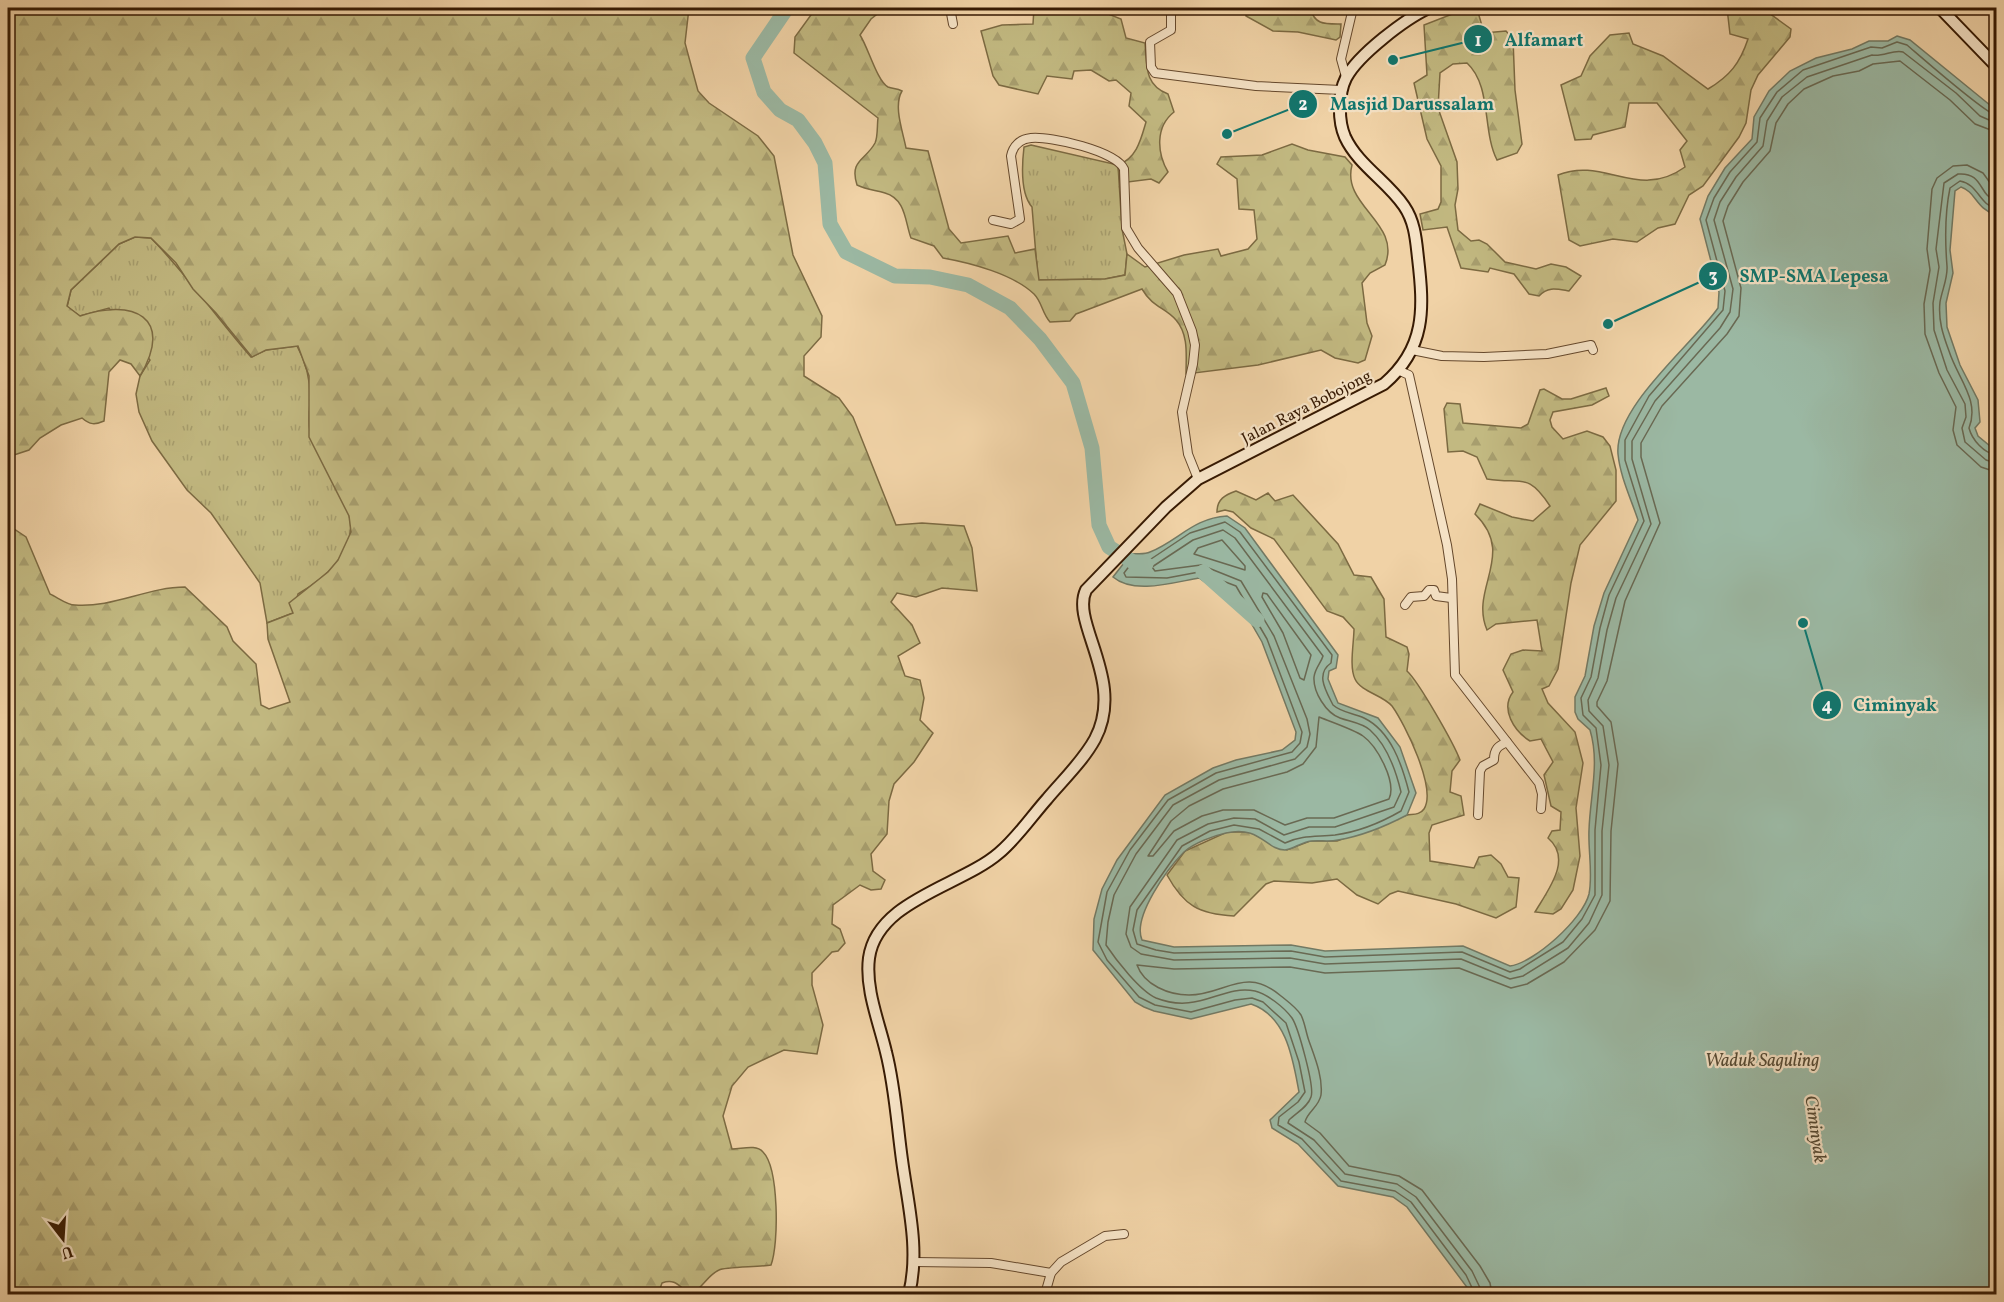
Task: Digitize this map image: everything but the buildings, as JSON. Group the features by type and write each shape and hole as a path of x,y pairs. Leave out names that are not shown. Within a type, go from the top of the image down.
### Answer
{"main road":[{"name":"Jalan Raya Bobojong","path":"909,1294 914,1262 893,1086 872,994 869,957 879,934 900,909 975,869 1000,852 1074,767 1095,739 1102,721 1106,699 1099,660 1082,598 1096,579 1166,507 1198,479 1373,390 1400,371 1412,350 1422,315 1414,227 1404,205 1364,164 1345,138 1340,115 1341,90 1346,77 1384,39 1429,8"},
{"path":"1940,8 1996,66"}],"street":[{"path":"950,8 953,24"},
{"path":"1171,8 1171,30 1150,42 1151,67 1155,73 1256,87 1341,90"},
{"path":"1346,77 1341,59 1353,8"},
{"path":"993,220 1011,224 1020,219 1011,156 1015,146 1024,140 1032,138 1056,140 1112,156 1120,161 1124,169 1126,228 1138,248 1177,293 1192,331 1195,345 1193,364 1182,412 1188,454 1198,479"},
{"path":"1412,350 1442,356 1484,357 1555,353 1591,345 1593,350"},
{"path":"1400,371 1409,375 1414,386 1420,429 1447,545 1455,675 1539,783 1542,794 1541,809"},
{"path":"1405,605 1411,597 1424,596 1429,590 1434,590 1436,596 1451,598"},
{"path":"1478,815 1477,796 1480,771 1483,766 1494,760 1494,752 1498,746 1507,742"},
{"path":"1045,1294 1051,1273 1061,1262 1105,1236 1124,1234"},
{"path":"914,1262 991,1263 1051,1273"}],"green space":[{"path":"8,8 689,8 685,43 698,91 709,103 758,136 774,156 793,255 822,316 821,337 804,356 804,376 839,398 853,417 896,525 922,523 964,526 972,548 977,591 942,588 916,597 897,593 891,602 912,625 920,643 898,656 905,676 920,680 924,698 920,720 933,733 914,762 894,784 889,801 887,834 871,854 873,871 885,880 881,889 871,890 860,885 833,905 832,924 840,929 845,943 838,951 832,952 812,973 812,985 823,1025 817,1054 784,1050 748,1067 732,1086 723,1116 732,1149 760,1150 768,1161 772,1173 776,1224 771,1265 719,1270 690,1294 677,1284 667,1282 662,1283 658,1294 8,1294 8,525 26,537 50,594 69,604 103,603 157,590 185,587 227,627 233,641 256,664 261,705 269,709 290,702 268,639 267,623 293,613 289,603 328,572 338,560 351,532 349,516 309,437 309,376 298,346 266,350 252,357 193,289 176,263 151,238 135,237 119,244 71,290 67,306 80,316 117,309 143,317 150,326 153,339 150,356 140,376 131,364 120,360 109,372 104,421 93,424 82,418 61,425 40,438 29,450 8,457"},
{"path":"816,8 885,8 871,19 860,35 884,84 902,91 898,104 906,148 928,151 949,229 961,243 1008,236 1015,253 1035,249 1039,280 1105,279 1125,275 1127,254 1145,267 1184,255 1218,249 1221,256 1248,249 1257,239 1254,210 1239,209 1237,179 1217,164 1221,157 1262,155 1292,144 1308,150 1345,157 1352,165 1351,179 1355,192 1379,226 1388,250 1385,265 1370,273 1362,283 1367,323 1372,336 1365,360 1358,363 1335,358 1321,350 1258,365 1186,374 1186,346 1180,326 1172,316 1150,300 1142,289 1076,314 1070,321 1050,322 1039,300 1025,287 979,266 943,258 934,246 911,238 904,212 897,200 885,193 857,185 855,170 875,143 878,118 794,53 795,37"},
{"path":"1034,8 1093,8 1121,19 1126,38 1145,43 1148,73 1155,85 1168,94 1174,112 1168,118 1161,133 1160,149 1168,172 1159,183 1151,179 1120,183 1118,165 1134,153 1146,122 1129,106 1131,93 1116,80 1109,81 1091,70 1074,71 1072,79 1047,76 1038,94 999,85 993,76 981,31 1002,25 1033,24"},
{"path":"1246,8 1310,8 1318,21 1341,24 1340,37 1336,40 1298,32 1273,31 1246,16"},
{"path":"1727,8 1762,8 1791,29 1790,37 1758,75 1751,90 1746,123 1739,137 1703,186 1689,195 1675,224 1658,228 1637,242 1613,239 1580,246 1569,240 1558,175 1575,171 1591,171 1636,179 1652,180 1668,176 1685,167 1680,150 1687,141 1657,103 1629,103 1625,127 1593,135 1591,139 1575,140 1561,85 1581,76 1590,56 1610,35 1629,33 1633,44 1663,56 1708,89 1733,68 1748,39 1730,34"},
{"path":"1460,11 1478,12 1484,33 1506,31 1513,39 1515,90 1522,144 1517,153 1497,160 1492,148 1484,96 1475,73 1467,63 1453,64 1440,73 1438,108 1457,162 1458,189 1455,205 1458,230 1471,241 1479,240 1487,244 1505,262 1536,269 1551,264 1566,267 1581,276 1569,291 1553,289 1539,296 1529,294 1514,274 1490,268 1488,272 1461,268 1447,227 1423,230 1420,214 1438,209 1441,202 1441,166 1427,139 1414,83 1427,75 1424,25"},
{"path":"1031,145 1118,165 1122,229 1127,254 1125,275 1105,279 1038,280 1032,207 1025,194 1023,178 1024,147"},
{"path":"135,237 151,238 251,357 266,350 297,346 306,366 310,388 310,431 346,508 351,531 348,543 336,563 318,581 298,594 293,613 267,623 260,583 211,513 187,490 152,441 139,412 136,394 140,376 150,360 109,308 80,316 67,307 71,290 119,244"},
{"path":"1606,388 1609,396 1592,405 1553,412 1550,420 1552,427 1563,439 1587,431 1603,437 1610,446 1616,470 1616,501 1580,545 1571,583 1558,669 1549,686 1542,689 1548,703 1575,732 1583,763 1576,808 1580,856 1573,890 1561,909 1553,914 1535,912 1556,875 1558,855 1555,846 1548,838 1552,831 1560,830 1561,812 1551,806 1544,775 1553,762 1541,739 1530,741 1514,726 1508,712 1509,699 1513,692 1503,670 1511,654 1523,650 1542,651 1537,620 1496,624 1487,630 1483,615 1483,600 1493,558 1492,544 1487,529 1475,514 1480,504 1512,517 1533,521 1550,506 1542,495 1529,484 1487,479 1477,457 1463,451 1448,452 1444,409 1447,403 1460,404 1463,423 1521,428 1528,424 1540,390 1544,389 1562,399 1571,399"},
{"path":"1236,491 1256,500 1268,493 1275,501 1293,495 1338,544 1354,575 1371,577 1384,599 1386,637 1407,647 1409,654 1407,671 1420,687 1460,760 1452,771 1450,792 1461,796 1464,815 1432,825 1429,833 1430,861 1474,868 1479,857 1491,855 1501,864 1508,877 1519,878 1516,907 1496,918 1456,904 1398,891 1390,894 1378,904 1357,895 1337,879 1312,883 1274,881 1266,884 1234,916 1202,910 1186,901 1173,886 1167,875 1185,851 1227,832 1250,832 1287,850 1310,841 1337,841 1418,813 1424,809 1427,800 1423,772 1418,757 1398,715 1388,702 1362,687 1355,679 1352,661 1354,629 1343,617 1327,611 1274,539 1251,528 1233,512 1225,510 1217,512 1222,498"}],"water":[{"name":"Waduk Saguling","path":"1897,36 1910,40 1996,110 1996,215 1984,209 1966,189 1961,187 1955,191 1950,250 1953,273 1946,303 1947,327 1960,365 1978,400 1980,422 1975,428 1978,436 1996,451 1996,1294 1472,1294 1407,1207 1393,1197 1338,1186 1298,1144 1272,1128 1270,1120 1299,1092 1291,1053 1273,1018 1251,1004 1191,1019 1154,1011 1135,1002 1093,950 1094,919 1102,889 1117,860 1165,795 1213,768 1236,760 1282,750 1295,740 1296,732 1262,642 1232,590 1199,578 1143,586 1122,582 1113,577 1131,554 1150,552 1205,521 1227,516 1245,528 1338,655 1336,668 1329,671 1328,679 1338,703 1378,718 1400,747 1416,793 1407,815 1374,830 1335,841 1308,842 1285,850 1278,849 1247,832 1226,833 1204,840 1177,859 1153,893 1142,919 1140,930 1142,940 1174,947 1291,945 1325,951 1463,946 1510,966 1532,957 1568,927 1585,904 1589,894 1591,878 1589,830 1594,755 1590,730 1578,719 1575,712 1575,697 1585,676 1594,626 1604,593 1638,520 1619,462 1620,436 1628,417 1641,397 1718,308 1719,292 1700,219 1708,196 1725,168 1752,139 1754,117 1769,91 1790,71 1816,58 1852,49 1869,41 1888,41"}],"waterway":[{"path":"787,8 753,58 764,92 780,110 798,120 815,143 825,163 830,224 846,252 895,276 930,277 968,285 1010,308 1040,339 1073,383 1092,448 1099,525 1109,547 1133,562 1146,564"},
{"path":"1203,572 1257,620"}],"place":[{"name":"Alfamart","path":"1393,60"},
{"name":"Masjid Darussalam","path":"1227,134"},
{"name":"SMP-SMA Lepesa","path":"1608,324"},
{"name":"Ciminyak","path":"1803,623"}]}
